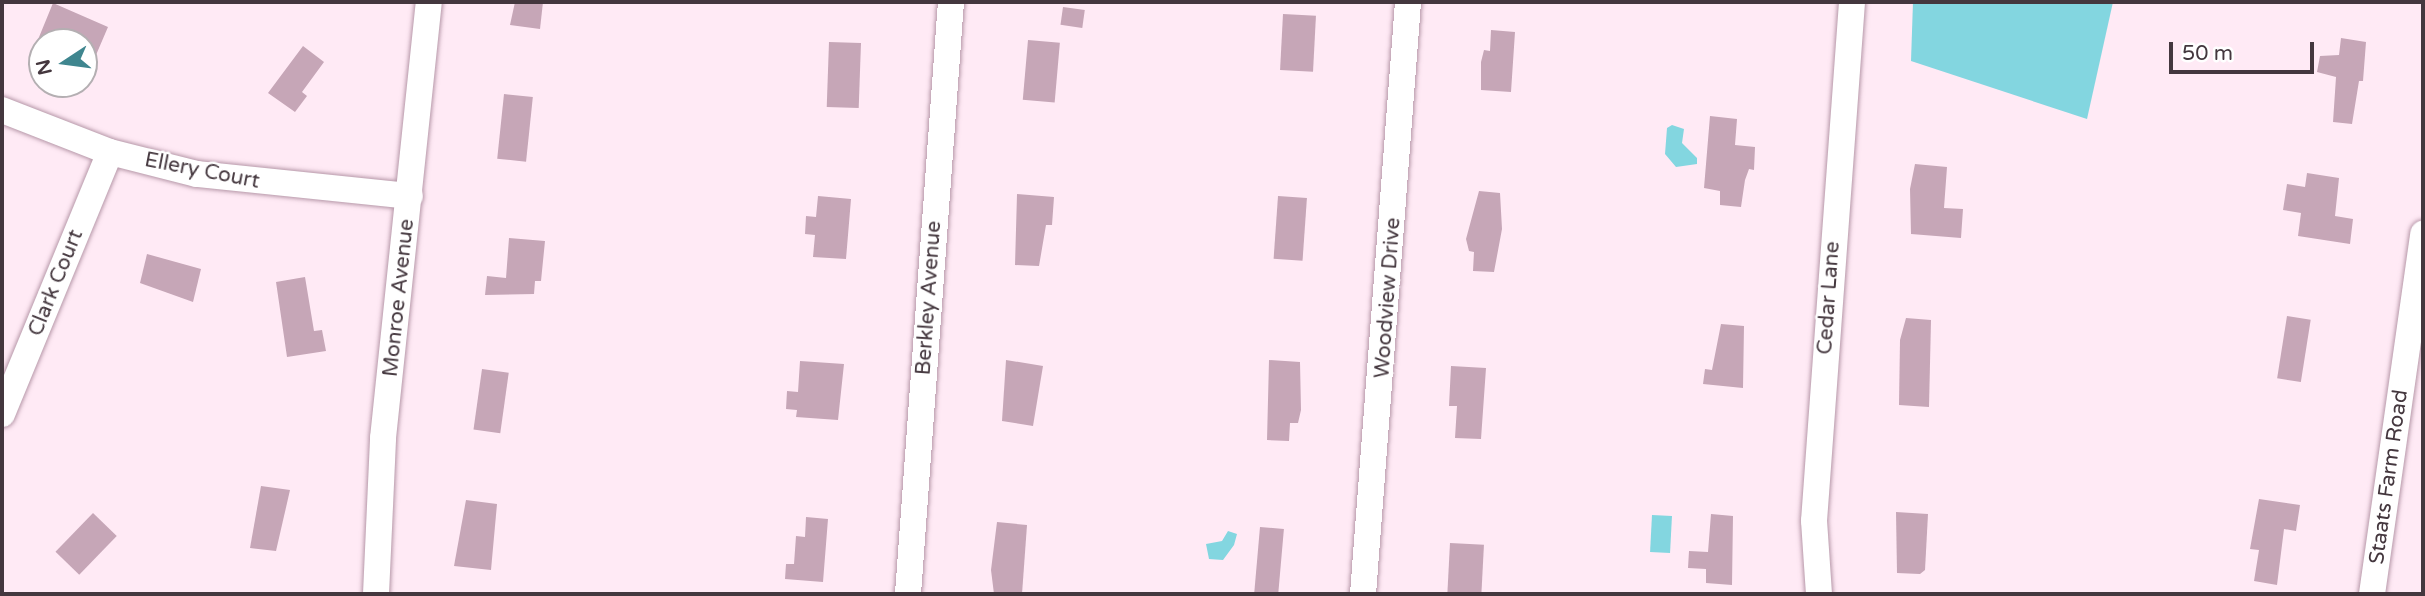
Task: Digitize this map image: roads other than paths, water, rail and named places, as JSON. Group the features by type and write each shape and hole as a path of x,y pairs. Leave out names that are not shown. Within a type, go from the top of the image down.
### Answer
{"street":[{"name":"Monroe Avenue","path":"376,594 381,464 429,2"},
{"name":"Berkley Avenue","path":"908,594 951,2"},
{"name":"Woodview Drive","path":"1363,594 1408,2"},
{"name":"Cedar Lane","path":"1819,594 1814,521 1852,2"},
{"name":"Ellery Court","path":"2,110 110,152 197,174 410,197"},
{"name":"Clark Court","path":"2,414 110,152"},
{"name":"Staats Farm Road","path":"2372,594 2423,234"}],"water":[{"path":"1913,2 2113,2 2087,119 1911,61"},
{"path":"1672,125 1684,129 1682,143 1697,158 1697,164 1676,167 1665,154 1667,128"},
{"path":"1652,515 1672,516 1670,553 1650,552"},
{"path":"1228,531 1237,534 1234,545 1223,560 1209,559 1206,544 1222,541"}]}
